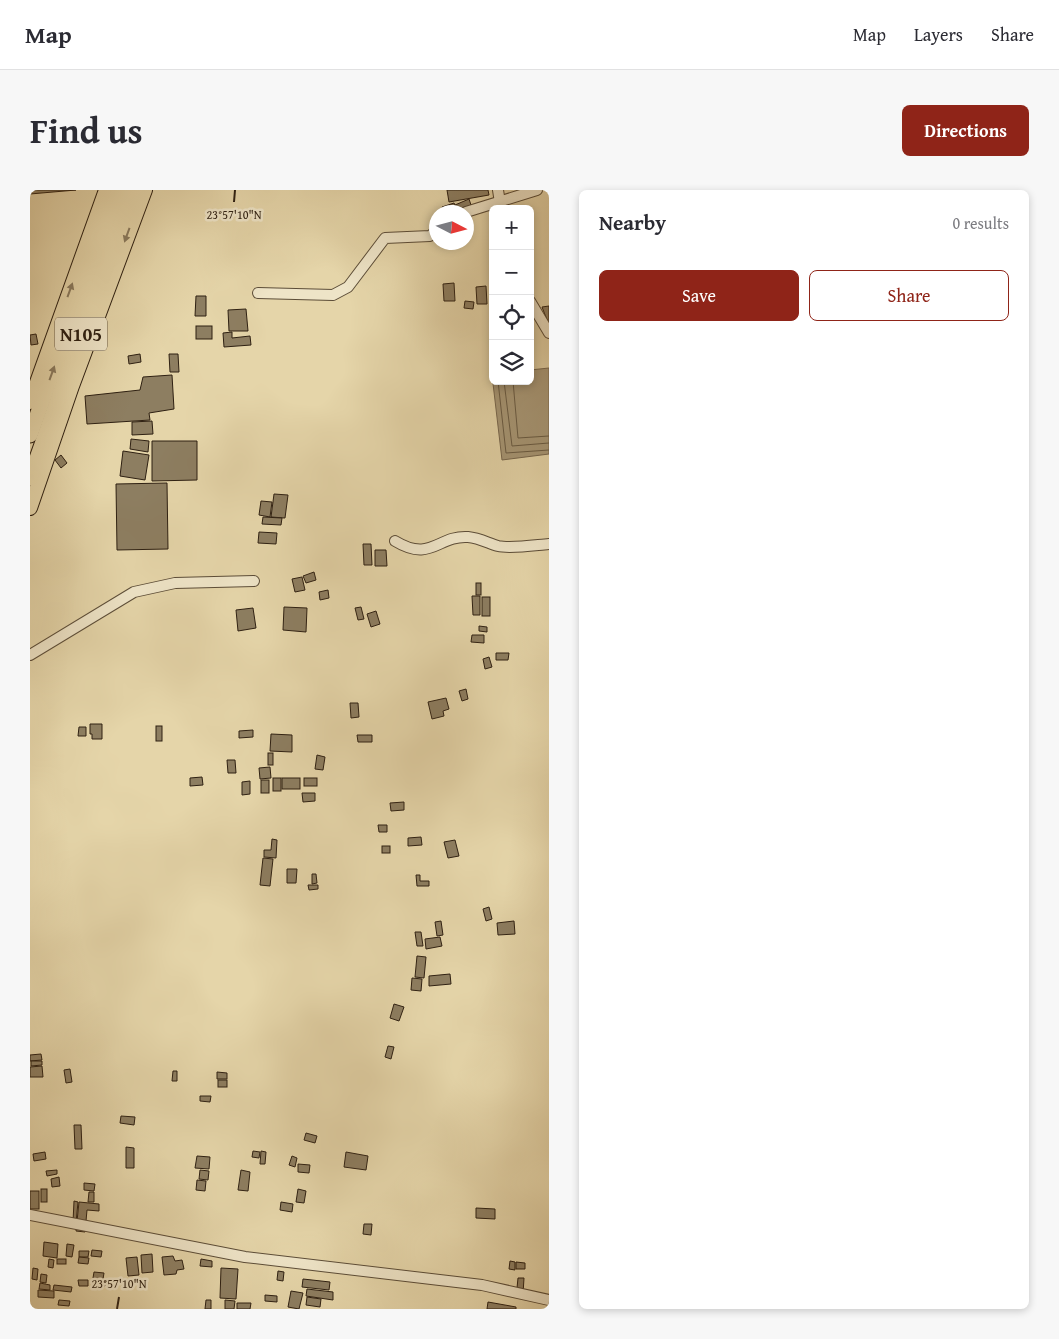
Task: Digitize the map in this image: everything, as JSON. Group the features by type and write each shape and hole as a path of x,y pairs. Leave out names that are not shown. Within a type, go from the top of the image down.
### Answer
{"highway":[{"name":"N105","path":"30,435 119,190"},
{"name":"N105","path":"30,478 133,190"}],"main road":[{"path":"30,402 106,190"},
{"path":"30,508 75,377 145,190"}],"street":[{"path":"498,190 500,205 537,190"},
{"path":"474,210 489,207"},
{"path":"258,293 333,295 348,287 385,238 429,236"},
{"path":"534,308 549,333"},
{"path":"395,540 406,548 428,549 454,538 468,537 500,546 549,544"},
{"path":"30,655 134,592 175,583 254,581"},
{"path":"30,1215 245,1257 482,1285 549,1300"}],"water":[{"path":"549,368 549,454 502,460 493,385 534,385 534,370"}],"building":[{"path":"30,190 76,190 30,194"},
{"path":"447,190 488,190 489,195 449,202"},
{"path":"469,199 471,205 455,205"},
{"path":"454,283 455,301 444,301 443,284"},
{"path":"486,286 487,304 477,304 476,287"},
{"path":"196,296 206,296 206,316 195,316"},
{"path":"465,301 474,302 473,309 464,308"},
{"path":"549,306 549,325 542,307"},
{"path":"246,309 248,331 229,331 228,310"},
{"path":"196,326 212,326 212,339 196,339"},
{"path":"232,332 232,338 250,336 251,345 224,347 223,333"},
{"path":"36,334 38,344 31,345 30,335"},
{"path":"140,354 141,362 129,364 128,356"},
{"path":"169,354 178,354 179,372 170,372"},
{"path":"172,375 174,409 149,413 150,420 87,424 85,396 140,390 143,377"},
{"path":"152,421 153,434 132,435 132,422"},
{"path":"131,439 149,441 148,452 130,449"},
{"path":"152,441 197,441 197,480 152,481"},
{"path":"123,451 149,455 145,480 120,476"},
{"path":"61,455 67,463 61,468 55,460"},
{"path":"167,483 168,549 117,550 116,484"},
{"path":"274,494 288,495 285,518 271,517"},
{"path":"261,501 272,502 270,517 259,515"},
{"path":"263,517 282,518 281,525 262,524"},
{"path":"259,532 277,533 276,544 258,543"},
{"path":"363,544 371,544 372,565 364,565"},
{"path":"375,550 386,550 387,566 375,566"},
{"path":"314,572 316,580 306,583 303,576"},
{"path":"302,577 305,590 295,592 292,579"},
{"path":"476,583 481,583 481,595 476,595"},
{"path":"328,590 329,598 320,600 319,592"},
{"path":"472,596 480,596 480,615 473,615"},
{"path":"482,597 490,597 490,616 482,616"},
{"path":"284,607 307,608 306,632 283,630"},
{"path":"361,607 364,619 358,620 355,608"},
{"path":"253,608 256,628 238,631 236,610"},
{"path":"376,611 380,624 371,627 367,614"},
{"path":"479,626 487,627 487,632 479,631"},
{"path":"472,635 484,635 484,643 471,642"},
{"path":"496,653 509,653 508,660 496,660"},
{"path":"489,657 492,667 485,669 483,659"},
{"path":"466,689 468,699 462,701 459,691"},
{"path":"446,698 449,709 443,711 444,716 432,719 428,702"},
{"path":"350,703 358,703 359,717 351,718"},
{"path":"90,724 102,724 102,739 92,739"},
{"path":"156,726 162,726 162,741 156,741"},
{"path":"79,727 86,727 86,736 78,736"},
{"path":"253,730 253,737 239,738 239,731"},
{"path":"271,734 292,735 292,752 270,751"},
{"path":"357,735 372,735 372,742 358,742"},
{"path":"268,753 273,753 273,765 268,765"},
{"path":"317,755 325,757 323,770 315,769"},
{"path":"227,760 235,760 236,773 228,773"},
{"path":"270,767 271,778 260,779 259,768"},
{"path":"202,777 203,785 190,786 190,778"},
{"path":"273,778 281,778 281,791 273,791"},
{"path":"282,778 300,778 300,789 282,789"},
{"path":"304,778 317,778 317,786 304,786"},
{"path":"261,780 269,780 269,793 261,793"},
{"path":"250,781 250,794 242,795 242,782"},
{"path":"302,793 315,793 315,801 303,802"},
{"path":"404,802 404,810 391,811 390,803"},
{"path":"378,825 387,825 387,832 379,832"},
{"path":"421,837 422,845 408,846 408,838"},
{"path":"272,839 277,840 276,858 264,857 264,850 271,850"},
{"path":"455,840 459,856 448,858 444,842"},
{"path":"382,846 390,846 390,853 382,853"},
{"path":"263,858 273,859 270,886 260,885"},
{"path":"287,869 297,869 296,883 287,883"},
{"path":"312,874 316,874 317,883 312,884"},
{"path":"416,875 420,875 420,881 429,881 429,886 417,886"},
{"path":"308,885 318,885 318,889 309,890"},
{"path":"489,907 492,919 486,921 483,909"},
{"path":"441,921 443,935 437,936 435,922"},
{"path":"514,921 515,934 498,935 497,923"},
{"path":"415,932 421,932 423,946 417,946"},
{"path":"440,937 442,946 426,949 425,939"},
{"path":"417,956 426,957 424,978 415,977"},
{"path":"450,974 451,984 429,986 429,976"},
{"path":"412,978 422,979 421,991 411,990"},
{"path":"394,1004 404,1007 399,1021 390,1018"},
{"path":"388,1046 394,1047 391,1059 385,1057"},
{"path":"41,1054 42,1060 30,1061 30,1055"},
{"path":"31,1061 42,1061 42,1065 31,1066"},
{"path":"42,1066 43,1077 30,1077 30,1067"},
{"path":"70,1069 72,1082 66,1083 64,1070"},
{"path":"173,1071 177,1071 177,1081 172,1081"},
{"path":"217,1072 227,1073 227,1079 217,1079"},
{"path":"218,1080 227,1080 227,1087 218,1087"},
{"path":"200,1096 211,1096 210,1102 200,1101"},
{"path":"121,1116 135,1117 134,1125 120,1123"},
{"path":"74,1125 81,1125 82,1149 75,1149"},
{"path":"306,1133 317,1136 315,1143 304,1140"},
{"path":"126,1147 134,1148 134,1168 126,1168"},
{"path":"253,1151 260,1152 259,1158 252,1157"},
{"path":"261,1151 266,1152 265,1164 260,1164"},
{"path":"45,1152 46,1159 34,1161 33,1154"},
{"path":"346,1152 368,1156 366,1170 344,1167"},
{"path":"197,1156 210,1157 209,1169 195,1168"},
{"path":"292,1156 297,1158 295,1167 289,1165"},
{"path":"298,1164 310,1165 309,1173 298,1172"},
{"path":"57,1170 57,1174 47,1176 46,1171"},
{"path":"200,1170 209,1171 208,1180 199,1179"},
{"path":"241,1170 250,1172 248,1191 238,1190"},
{"path":"59,1177 60,1186 52,1187 51,1179"},
{"path":"197,1180 206,1181 205,1191 196,1190"},
{"path":"84,1183 95,1184 94,1191 84,1190"},
{"path":"41,1189 47,1189 47,1202 41,1202"},
{"path":"298,1189 306,1191 304,1203 296,1202"},
{"path":"30,1191 39,1191 39,1209 30,1209"},
{"path":"89,1192 94,1192 94,1202 88,1202"},
{"path":"74,1201 78,1202 76,1223 73,1222"},
{"path":"79,1202 99,1204 99,1211 87,1210 85,1232 76,1231"},
{"path":"281,1202 293,1204 292,1212 280,1210"},
{"path":"476,1208 495,1209 495,1219 476,1218"},
{"path":"364,1224 372,1224 371,1235 363,1234"},
{"path":"44,1242 58,1244 57,1258 43,1256"},
{"path":"67,1244 74,1245 72,1257 66,1256"},
{"path":"92,1250 102,1251 101,1257 91,1256"},
{"path":"79,1251 89,1251 88,1257 79,1257"},
{"path":"152,1254 153,1272 142,1273 141,1255"},
{"path":"173,1256 175,1261 182,1260 184,1269 177,1270 176,1274 164,1275 162,1257"},
{"path":"79,1257 89,1258 88,1264 78,1263"},
{"path":"137,1257 139,1275 128,1276 126,1258"},
{"path":"49,1259 54,1260 53,1268 48,1267"},
{"path":"57,1259 66,1259 66,1264 57,1264"},
{"path":"201,1259 212,1261 212,1267 200,1266"},
{"path":"510,1261 515,1262 515,1270 509,1269"},
{"path":"516,1262 525,1263 525,1269 516,1269"},
{"path":"33,1268 38,1269 37,1280 32,1279"},
{"path":"221,1268 238,1269 236,1299 220,1298"},
{"path":"278,1271 284,1272 283,1281 277,1280"},
{"path":"94,1272 104,1273 103,1279 93,1278"},
{"path":"41,1274 47,1275 46,1283 40,1282"},
{"path":"518,1278 524,1278 523,1294 512,1287 517,1288"},
{"path":"95,1279 105,1280 105,1286 95,1285"},
{"path":"303,1279 330,1282 329,1290 302,1287"},
{"path":"78,1280 88,1280 88,1286 79,1286"},
{"path":"40,1283 50,1285 50,1290 39,1289"},
{"path":"54,1285 72,1287 71,1292 53,1290"},
{"path":"307,1289 333,1292 333,1300 306,1296"},
{"path":"38,1290 54,1291 54,1298 38,1297"},
{"path":"291,1291 303,1293 299,1309 288,1307"},
{"path":"265,1295 277,1296 277,1302 265,1301"},
{"path":"307,1297 321,1299 320,1307 306,1305"},
{"path":"59,1300 70,1301 69,1306 58,1305"},
{"path":"206,1300 211,1300 211,1309 205,1309"},
{"path":"225,1300 235,1301 234,1309 225,1309"},
{"path":"488,1302 516,1307 516,1309 487,1309"},
{"path":"237,1303 251,1303 250,1309 237,1309"}]}
